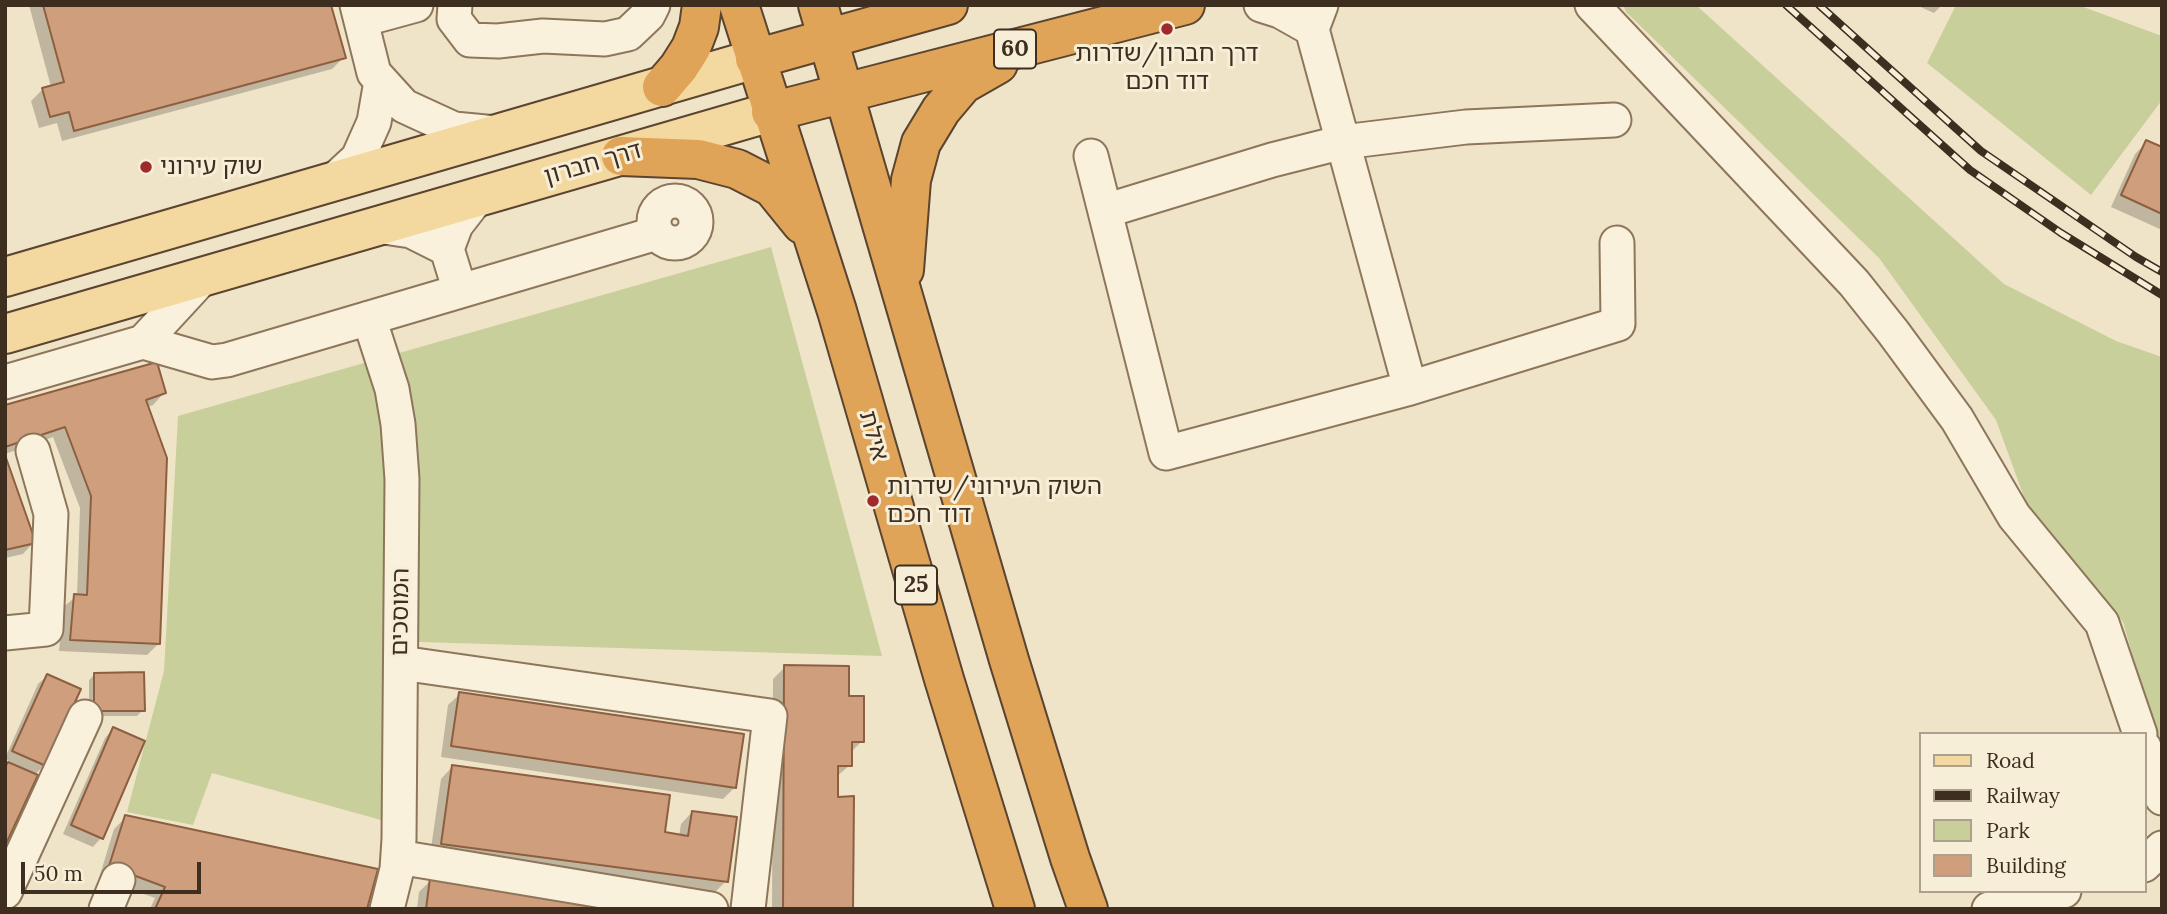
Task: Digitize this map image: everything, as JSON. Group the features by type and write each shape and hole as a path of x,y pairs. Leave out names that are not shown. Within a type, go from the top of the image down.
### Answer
{"highway":[{"path":"662,87 691,48 699,27 702,5"},
{"name":"אילת","path":"739,5 820,261 1015,909"},
{"path":"755,59 824,22 948,5"},
{"name":"דרך חברון","path":"771,112 1185,5"},
{"path":"824,22 1009,660 1088,909"},
{"path":"903,293 911,180 921,143 941,110 963,84 1029,46"},
{"path":"621,156 698,159 737,169 761,181 772,187 799,219 820,261"}],"main road":[{"path":"13,272 331,183 755,59"},
{"name":"דרך חברון","path":"5,334 771,112"}],"street":[{"path":"416,5 359,12 374,73 404,106 454,129 501,134"},
{"path":"455,5 454,19 470,40 498,41 543,36 606,39 628,34 648,15 653,5"},
{"path":"1261,5 1317,17 1343,142 1410,388"},
{"path":"1591,5 1854,283 1893,332 1956,419 2014,516 2102,623 2139,732"},
{"path":"331,183 358,158 364,146 374,122 381,81"},
{"path":"1105,211 1272,160 1343,142 1466,127 1614,120"},
{"path":"1091,156 1167,453 1410,388 1618,324 1617,243"},
{"path":"460,291 447,249 456,225 477,198"},
{"path":"377,226 411,231 447,249"},
{"path":"143,342 212,362 228,360 657,233"},
{"path":"5,382 143,342 204,276"},
{"name":"המוסכים","path":"369,318 392,389 402,479 398,857 387,909"},
{"path":"5,633 46,629 51,514 33,452"},
{"path":"401,663 770,716 748,909"},
{"path":"5,892 85,717"},
{"path":"2146,753 2162,798"},
{"path":"398,857 711,909"},
{"path":"1989,909 2021,896 2047,893"}],"green space":[{"path":"1623,5 1696,5 2004,284 2116,341 2162,357 2162,760 2123,622 2032,519 1996,420 1879,258 1626,12"},
{"path":"1956,5 2078,5 2162,36 2162,100 2091,195 1927,63"},
{"path":"771,247 882,656 387,641 381,820 212,773 193,825 127,812 164,671 178,416"}],"building":[{"path":"43,5 331,5 346,58 74,131 69,112 50,117 42,88 64,82"},
{"path":"2146,140 2162,147 2162,214 2121,195"},
{"path":"157,362 166,393 146,400 167,458 160,644 70,640 74,594 87,595 91,496 65,427 5,447 5,405"},
{"path":"5,455 36,543 5,550"},
{"path":"784,665 849,666 849,696 864,696 864,742 852,742 852,766 838,766 838,797 854,796 853,909 783,909"},
{"path":"144,672 145,711 94,711 94,673"},
{"path":"47,674 81,689 46,766 12,751"},
{"path":"459,692 744,734 736,788 451,746"},
{"path":"113,727 145,741 103,839 71,825"},
{"path":"8,762 38,775 5,846 5,767"},
{"path":"452,765 670,795 665,832 688,836 692,811 737,817 728,882 441,844"},
{"path":"125,815 378,869 367,909 155,909 165,887 109,866"},
{"path":"430,878 619,909 426,909"}],"railway":[{"path":"1786,5 1970,170 2061,233 2162,295"},
{"path":"1819,5 1981,151 2162,272"}],"place":[{"name":"דרך חברון/שדרות דוד חכם","path":"1167,29"},
{"name":"שוק עירוני","path":"146,167"},
{"name":"השוק העירוני/שדרות דוד חכם","path":"873,501"}]}
